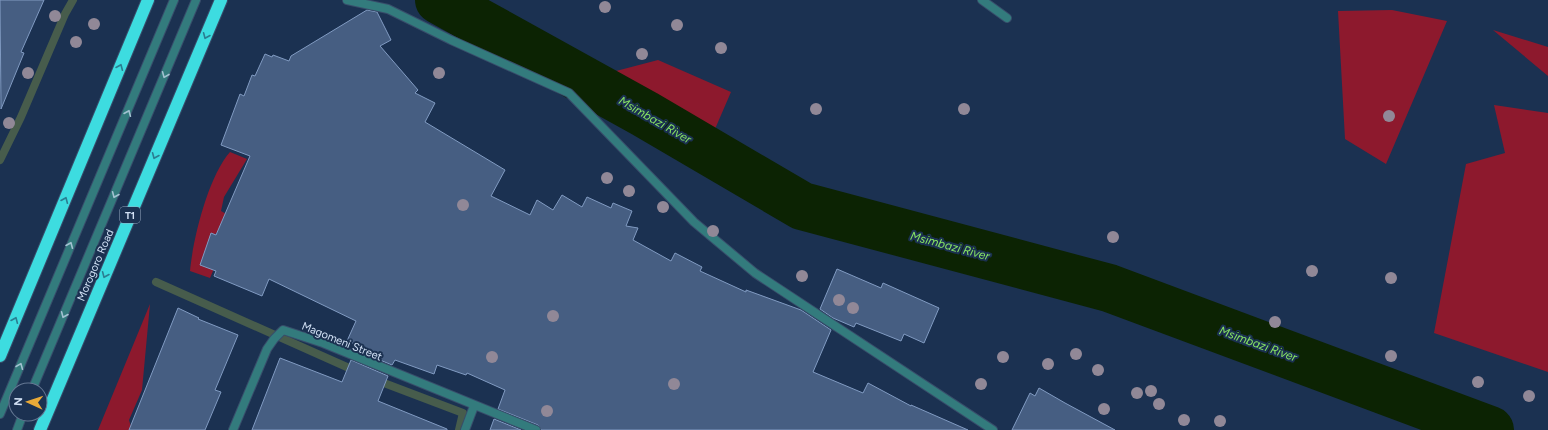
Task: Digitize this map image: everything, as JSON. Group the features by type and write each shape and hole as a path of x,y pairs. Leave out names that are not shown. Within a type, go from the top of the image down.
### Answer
{"highway":[{"path":"0,356 148,0"},
{"name":"Morogoro Road","path":"40,430 221,0"}],"street":[{"path":"0,414 174,0"},
{"name":"Morogoro Road","path":"35,382 196,0"},
{"path":"347,0 388,9 451,40 570,93 694,222 755,273 993,430"},
{"path":"982,0 1007,18"},
{"name":"Magomeni Street","path":"233,430 267,350 274,339 283,330 323,343 474,406"},
{"path":"465,430 474,406 536,430"}],"shaded area":[{"path":"1392,10 1447,21 1386,164 1345,139 1338,11"},
{"path":"1493,30 1548,47 1548,76"},
{"path":"658,60 731,92 715,129 616,71"},
{"path":"1494,105 1548,113 1548,372 1434,333 1466,164 1505,153"},
{"path":"230,152 247,159 224,197 221,211 228,215 220,231 210,237 213,271 210,278 190,271 194,242 208,192 222,163"},
{"path":"150,304 142,390 129,420 132,430 98,430"}],"building":[{"path":"0,0 44,0 21,52 24,53 1,109"},
{"path":"367,10 377,12 391,40 380,46 418,90 415,93 435,103 425,122 505,170 491,196 530,215 537,200 553,210 562,195 582,207 587,197 611,208 613,203 632,211 626,226 638,228 633,240 671,261 675,253 702,267 700,271 746,292 746,290 801,310 831,330 813,372 863,393 868,383 911,406 968,430 541,430 538,425 498,409 505,390 467,373 466,375 437,365 434,374 395,360 392,365 356,350 358,345 347,341 356,321 269,279 262,296 214,276 216,271 200,265 211,233 216,235 250,156 221,145 240,94 244,96 252,75 255,76 265,54 272,57 273,55 289,61 291,56"},
{"path":"837,269 881,288 883,283 939,308 924,343 904,334 901,341 856,323 854,327 833,318 820,309"},
{"path":"178,308 199,318 198,319 238,335 215,390 221,392 205,430 129,430"},
{"path":"280,358 342,382 351,360 388,376 378,401 447,430 252,430"},
{"path":"1039,388 1115,430 1012,430 1030,393 1035,396"},
{"path":"494,419 521,430 490,430"}],"waterway":[{"path":"0,160 21,117 65,14 73,0"},
{"name":"Msimbazi River","path":"439,0 645,114 802,206 1109,288 1490,430"},
{"path":"156,282 358,372"},
{"path":"376,380 463,413 459,430"}]}
